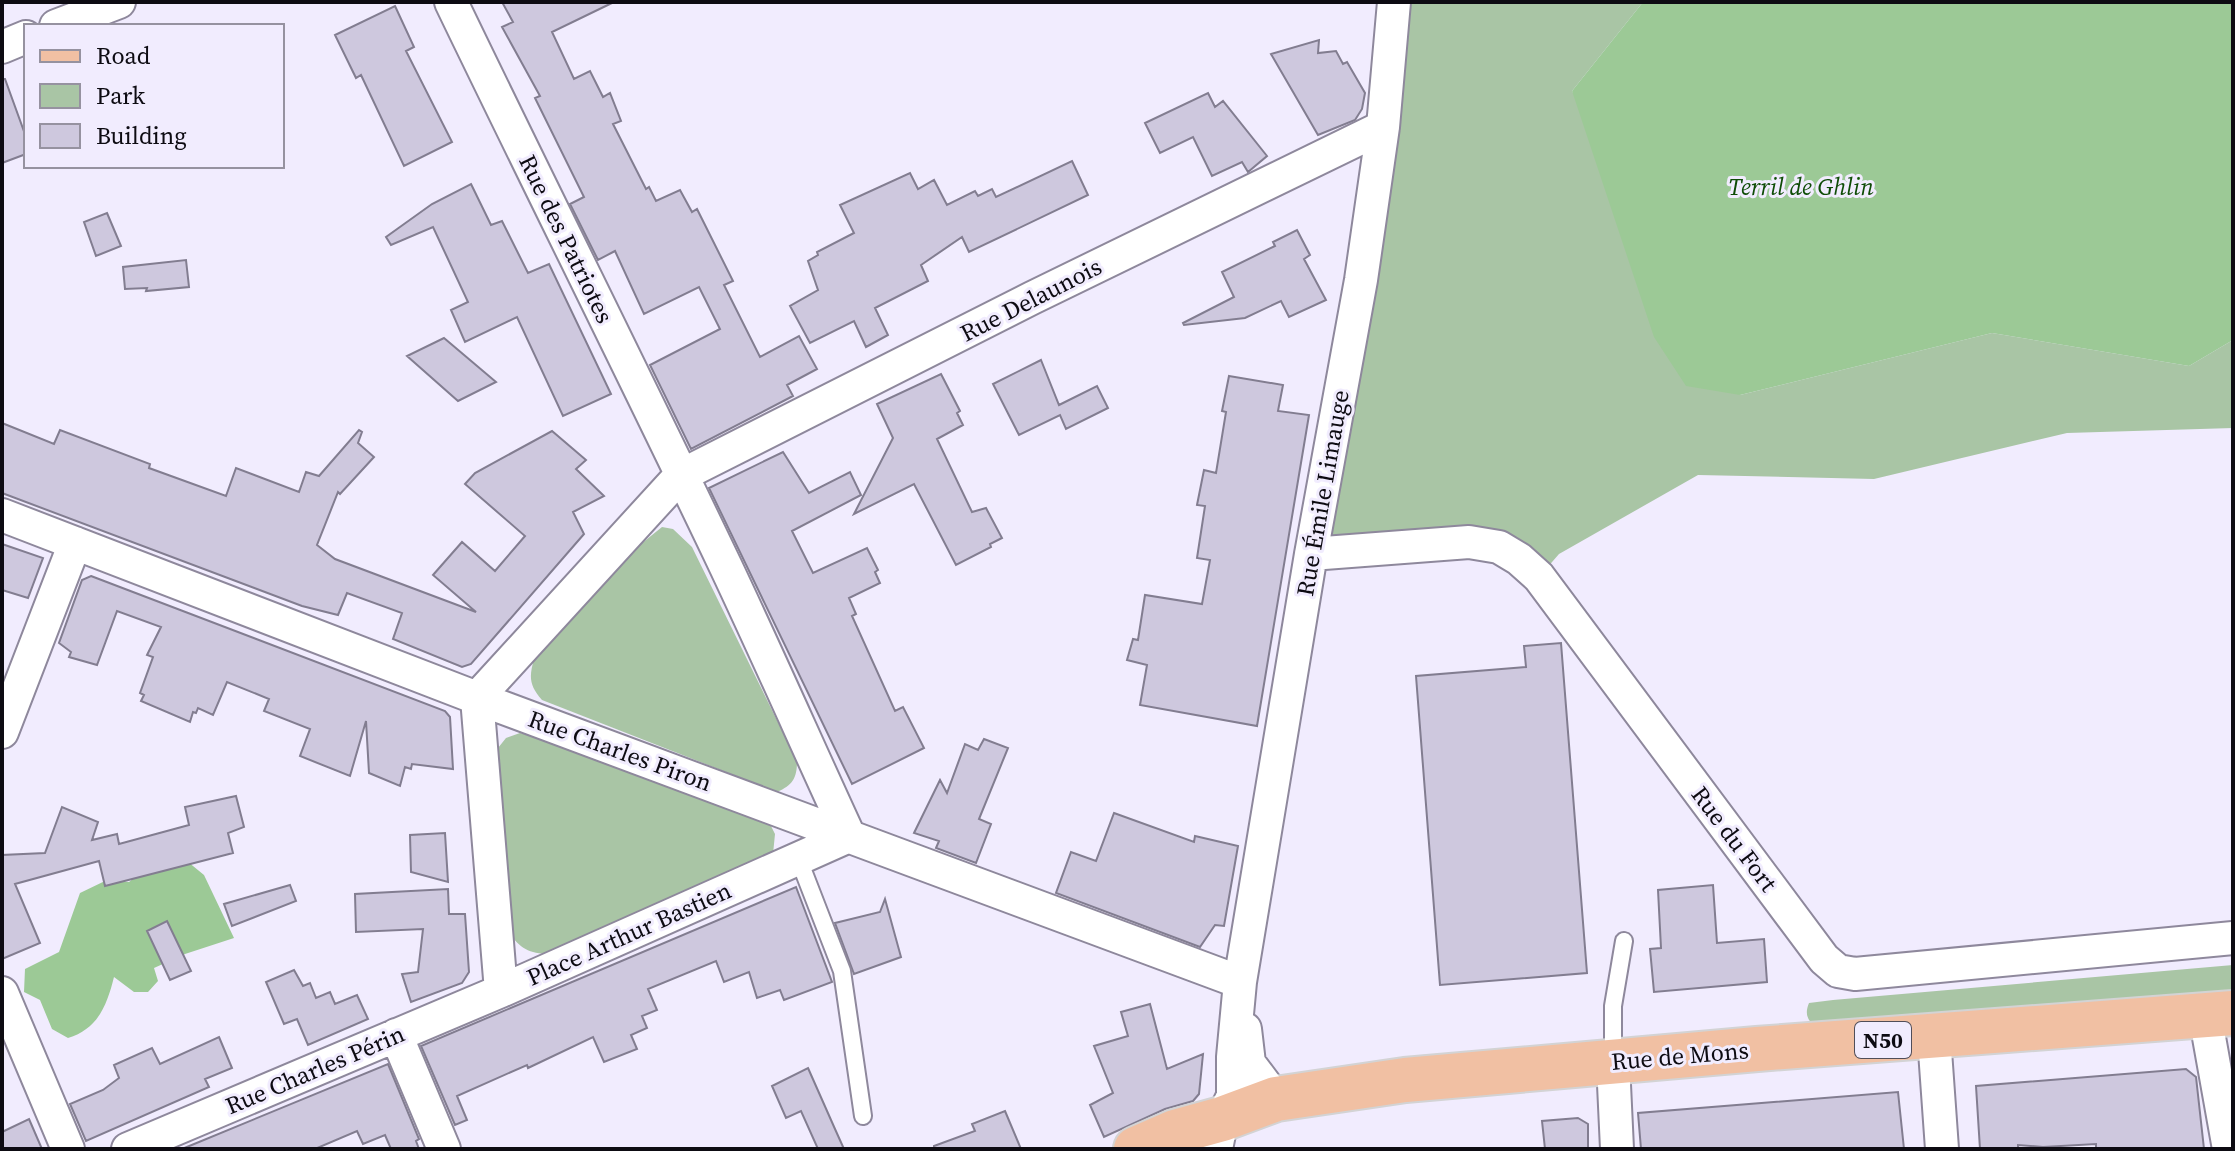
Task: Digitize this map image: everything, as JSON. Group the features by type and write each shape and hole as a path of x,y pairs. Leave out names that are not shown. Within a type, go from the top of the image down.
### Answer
{"main road":[{"name":"Rue de Mons","path":"1136,1149 1175,1132 1219,1134 1276,1099 1405,1080 1757,1049 2219,1014"}],"street":[{"path":"61,24 119,2"},
{"name":"Rue des Patriotes","path":"451,2 680,476"},
{"name":"Rue Émile Limauge","path":"1240,982 1311,554 1361,280 1383,127 1394,2"},
{"path":"2,47 24,38"},
{"name":"Rue Delaunois","path":"680,476 1032,298 1383,127"},
{"path":"477,698 680,476 725,566 849,836"},
{"name":"Rue Charles Piron","path":"2,515 477,698 1240,982"},
{"name":"Rue du Fort","path":"1311,554 1469,542 1499,547 1519,559 1539,577 1814,947 1838,971 1855,974 2233,938"},
{"path":"2,732 75,543"},
{"name":"Place Arthur Bastien","path":"477,698 501,991 849,836"},
{"path":"1240,982 1249,1063 1276,1099"},
{"path":"1219,1134 1233,1096 1240,982"},
{"name":"Rue Charles Périn","path":"128,1149 501,991"},
{"path":"2,993 68,1149"},
{"path":"2219,1014 2229,1149"},
{"path":"396,1035 444,1149"},
{"path":"1934,1037 1942,1149"},
{"path":"1613,1063 1617,1149"}],"lane":[{"path":"799,860 842,971 863,1116"},
{"path":"1613,1063 1613,1006 1624,941"}],"green space":[{"path":"1394,2 1643,2 1572,91 1740,395 1992,333 2189,366 2233,340 2233,428 2067,433 1874,479 1698,475 1559,554 1539,577 1519,559 1311,554"},
{"name":"Terril de Ghlin","path":"1643,2 2233,2 2233,340 2189,366 1992,333 1740,395 1686,386 1654,337 1572,91"},
{"path":"662,527 673,529 692,547 797,761 793,780 777,792 542,700 532,685 534,659 641,544"},
{"path":"520,733 544,739 770,824 775,834 773,854 546,954 527,950 506,928 494,753 506,738"},
{"path":"182,857 204,875 234,938 154,968 158,981 148,992 134,992 114,977 100,1015 87,1029 68,1038 52,1029 40,1000 24,992 25,969 59,952 80,893 107,880 129,882 153,863"},
{"path":"2233,965 2233,991 1817,1028 1807,1014 1809,1003 1833,1000"}],"building":[{"path":"502,2 614,2 552,32 574,79 590,71 603,97 610,93 621,121 613,124 646,189 649,187 656,201 680,190 692,212 697,209 733,281 724,285 760,357 799,336 817,369 787,385 793,396 691,449 650,365 720,329 699,287 644,314 615,251 598,260 570,204 584,197 535,98 540,96 502,27 513,22"},
{"path":"395,6 414,47 406,51 452,142 404,166 361,75 356,78 335,35"},
{"path":"1319,40 1318,53 1336,51 1343,64 1347,62 1365,93 1362,109 1355,120 1318,135 1271,54"},
{"path":"2,79 5,79 24,131 24,155 2,163"},
{"path":"1208,93 1215,107 1223,101 1267,156 1248,172 1242,162 1212,176 1193,137 1160,153 1145,123"},
{"path":"1072,161 1088,195 969,252 962,237 921,265 928,281 875,308 888,335 866,347 854,321 810,343 790,306 818,290 808,261 818,255 817,252 854,233 840,205 910,173 918,189 934,180 947,205 975,191 978,196 992,189 996,197"},
{"path":"471,184 491,225 502,221 528,273 549,264 611,394 563,416 517,317 465,342 451,310 468,302 433,227 391,245 386,237 432,204"},
{"path":"107,213 121,246 96,256 84,222"},
{"path":"1297,230 1310,255 1304,259 1326,300 1289,317 1281,301 1245,318 1184,325 1234,297 1222,272 1275,246 1273,242"},
{"path":"186,260 189,287 146,291 147,288 125,289 123,267"},
{"path":"444,338 496,382 458,401 407,356"},
{"path":"1041,360 1059,405 1097,386 1108,408 1066,429 1060,415 1019,435 993,384"},
{"path":"941,374 960,411 957,413 963,425 937,439 972,512 986,508 1002,538 956,565 914,484 854,514 893,438 877,404"},
{"path":"1229,376 1283,385 1278,411 1309,415 1257,726 1140,705 1147,665 1127,660 1133,639 1138,640 1145,595 1202,604 1210,560 1197,558 1205,506 1197,505 1204,470 1216,473"},
{"path":"2,423 54,444 60,430 150,464 149,468 226,496 236,468 299,492 306,472 319,476 359,430 362,432 358,443 374,457 340,494 338,492 317,545 335,559 476,612 433,575 462,542 495,571 525,536 465,484 475,473 552,431 586,460 576,469 604,496 573,512 584,534 471,664 462,667 393,639 402,613 347,593 338,615 302,606 2,493"},
{"path":"783,452 809,493 850,472 861,495 792,531 813,573 867,548 878,570 875,572 880,583 849,598 856,614 852,616 895,711 903,707 924,748 852,784 709,488"},
{"path":"2,544 43,558 28,598 2,590"},
{"path":"91,576 445,711 450,717 453,769 412,764 411,769 405,767 400,786 369,773 366,721 350,776 300,756 310,729 264,711 269,699 227,682 213,715 198,708 190,722 141,701 144,695 140,693 153,657 147,655 161,627 117,611 97,665 69,657 71,652 59,643 82,580"},
{"path":"1561,643 1587,973 1440,985 1416,676 1526,667 1524,646"},
{"path":"984,739 1008,748 979,819 991,824 976,863 936,848 939,841 914,833 940,780 947,793 965,744 978,750"},
{"path":"236,796 244,827 228,833 233,853 105,886 99,861 15,884 40,943 2,959 2,855 45,853 62,807 98,822 92,840 117,834 119,844 189,825 185,807"},
{"path":"1114,813 1194,842 1195,836 1238,846 1224,926 1215,925 1200,947 1056,893 1071,852 1096,861"},
{"path":"445,833 448,882 411,872 410,835"},
{"path":"290,885 296,901 232,926 224,904"},
{"path":"1713,885 1717,943 1764,939 1767,982 1654,992 1650,949 1661,948 1658,890"},
{"path":"796,887 832,982 784,1000 780,990 757,998 749,972 724,982 716,961 648,989 657,1010 642,1016 647,1028 631,1035 637,1049 604,1062 593,1037 528,1068 527,1065 457,1096 467,1120 455,1125 421,1046"},
{"path":"448,889 449,914 465,914 469,972 462,983 411,1002 402,974 418,972 423,929 356,932 355,894"},
{"path":"885,899 901,957 854,974 835,923 880,912"},
{"path":"167,921 191,971 170,980 147,931"},
{"path":"294,970 303,986 310,983 316,998 330,992 335,1004 357,995 368,1019 308,1045 297,1019 284,1024 266,982"},
{"path":"1150,1004 1167,1069 1203,1054 1199,1094 1193,1101 1165,1109 1104,1137 1090,1105 1113,1093 1094,1046 1128,1036 1121,1012"},
{"path":"219,1037 232,1068 205,1079 209,1087 86,1141 70,1104 103,1090 119,1078 114,1065 152,1048 160,1064"},
{"path":"388,1064 419,1139 416,1141 419,1149 391,1149 385,1135 363,1144 357,1131 315,1149 182,1149"},
{"path":"808,1068 844,1149 818,1149 801,1111 786,1118 772,1086"},
{"path":"2186,1069 2196,1077 2204,1149 2096,1149 2096,1144 1980,1149 1976,1086"},
{"path":"1898,1092 1904,1149 1641,1149 1638,1113"},
{"path":"1005,1111 1021,1149 934,1149 934,1146 975,1131 972,1124"},
{"path":"1578,1118 1588,1124 1588,1149 1545,1149 1542,1121"},
{"path":"29,1119 42,1149 2,1149 2,1132"}]}
